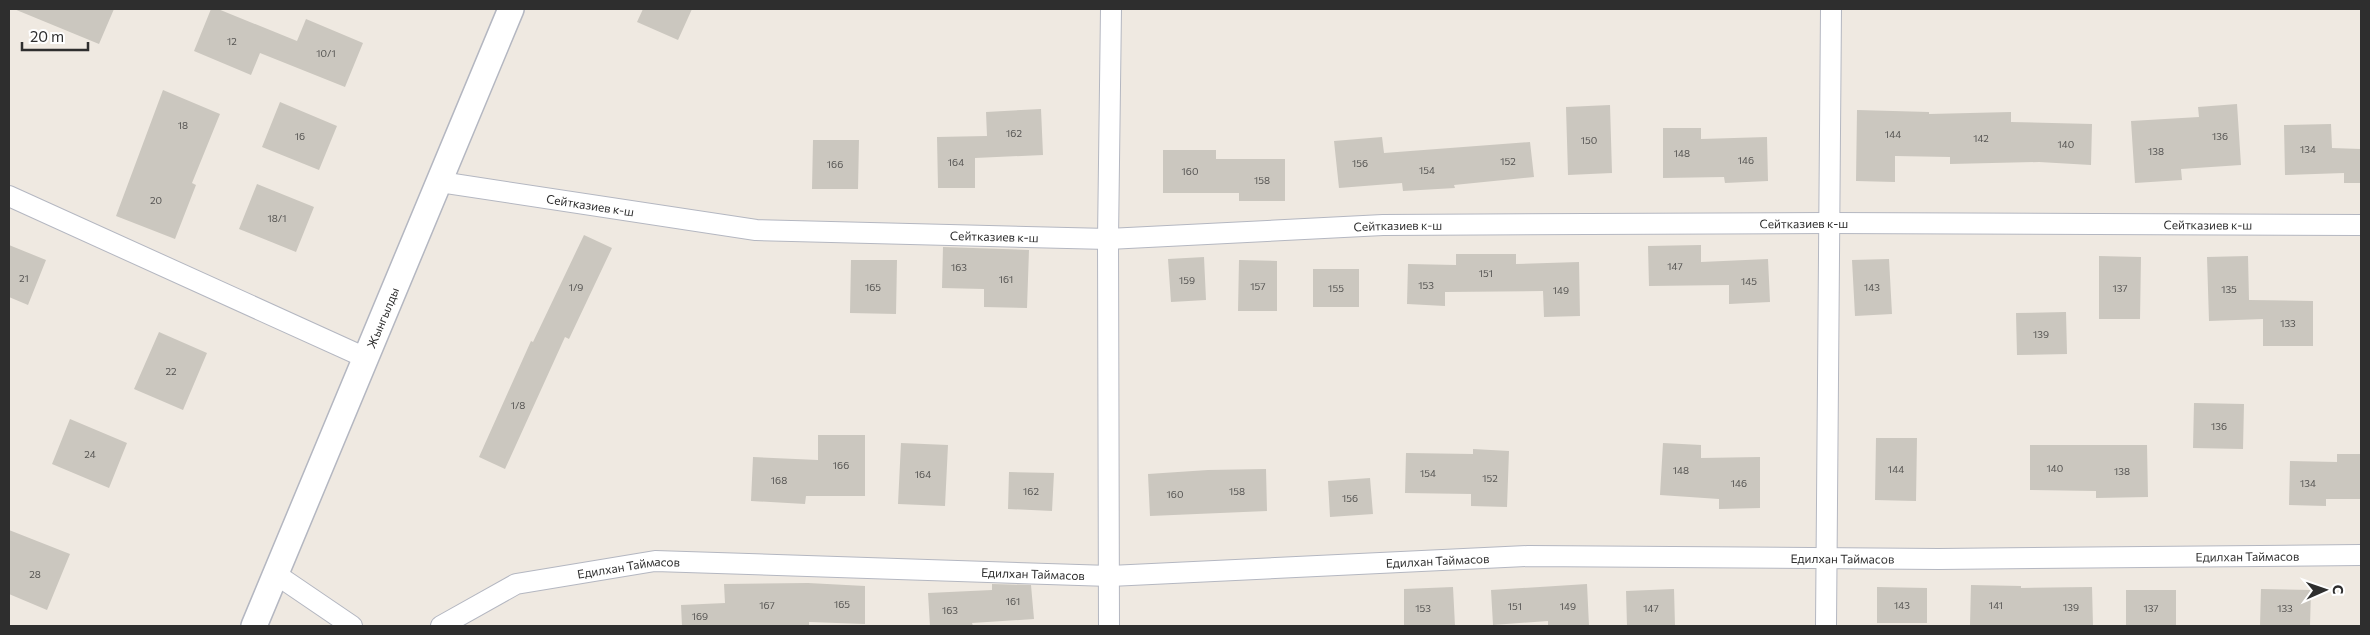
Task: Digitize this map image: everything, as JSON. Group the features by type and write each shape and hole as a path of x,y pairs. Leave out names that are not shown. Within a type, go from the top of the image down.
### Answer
{"street":[{"name":"Жынгылды","path":"254,626 277,575 512,9"},
{"path":"1109,626 1108,239 1111,9"},
{"path":"1826,626 1830,9"},
{"name":"Сейтказиев к-ш","path":"440,182 756,230 1108,239 1383,225 1828,223 2361,225"},
{"path":"9,196 366,358"},
{"name":"Едилхан Таймасов","path":"441,626 516,584 655,560 1110,576 1528,556 1827,558 2361,555"},
{"path":"277,575 352,626"}],"building":[{"path":"14,9 114,9 99,44"},
{"path":"211,9 218,9 297,41 306,19 363,43 345,87 260,53 251,75 194,51"},
{"path":"643,9 692,9 678,40 637,22"},
{"path":"163,90 220,114 192,183 196,185 175,239 116,216"},
{"path":"280,102 337,126 319,170 262,147"},
{"path":"2237,104 2241,165 2181,169 2182,180 2135,183 2131,121 2199,117 2198,107"},
{"path":"1610,105 1612,173 1568,175 1566,107"},
{"path":"1041,109 1043,155 975,158 975,188 938,188 937,137 987,136 986,112"},
{"path":"1857,110 1929,112 1929,114 2011,112 2011,122 2092,124 2091,165 2039,162 1950,164 1950,157 1895,156 1895,182 1856,181"},
{"path":"2331,124 2332,148 2361,149 2361,183 2344,183 2344,173 2285,175 2284,125"},
{"path":"1663,128 1701,128 1701,139 1767,137 1768,181 1725,183 1724,177 1663,178"},
{"path":"1382,137 1384,153 1530,142 1534,177 1454,185 1455,188 1403,191 1402,183 1339,188 1334,141"},
{"path":"813,140 859,140 858,189 812,189"},
{"path":"1163,150 1216,150 1216,159 1285,159 1285,201 1239,201 1239,193 1163,193"},
{"path":"257,184 314,207 296,252 239,229"},
{"path":"584,235 612,248 569,339 565,337 505,469 479,457 531,341 533,342"},
{"path":"9,245 46,260 28,305 9,297"},
{"path":"1701,245 1701,262 1768,259 1770,302 1729,304 1729,285 1649,286 1648,246"},
{"path":"943,247 1029,250 1027,308 984,307 984,289 942,288"},
{"path":"1456,254 1516,254 1516,264 1579,262 1580,316 1544,317 1543,291 1445,292 1445,306 1407,304 1408,264 1456,265"},
{"path":"2099,256 2141,257 2140,319 2099,319"},
{"path":"2248,256 2249,300 2313,301 2313,346 2263,346 2263,319 2209,321 2207,257"},
{"path":"1204,257 1206,300 1171,302 1168,259"},
{"path":"1889,259 1892,314 1855,316 1852,260"},
{"path":"851,260 897,260 896,314 850,313"},
{"path":"1239,260 1277,261 1277,311 1238,311"},
{"path":"1313,269 1359,269 1359,307 1313,307"},
{"path":"2066,312 2067,354 2017,355 2016,313"},
{"path":"159,332 207,353 183,410 134,389"},
{"path":"2194,403 2244,404 2243,449 2193,448"},
{"path":"70,419 127,443 109,488 52,464"},
{"path":"818,435 865,435 865,496 806,496 805,504 751,501 753,457 818,460"},
{"path":"1876,438 1917,438 1916,501 1875,500"},
{"path":"901,443 948,445 945,506 898,504"},
{"path":"1663,443 1701,445 1701,458 1760,457 1760,508 1719,509 1719,499 1660,495"},
{"path":"2030,445 2147,445 2148,497 2096,498 2096,491 2030,490"},
{"path":"1473,449 1509,451 1507,507 1471,506 1471,494 1405,493 1406,453 1473,454"},
{"path":"2337,454 2361,454 2361,499 2326,499 2326,506 2289,505 2290,461 2337,462"},
{"path":"1266,469 1267,511 1150,516 1148,474"},
{"path":"1009,472 1054,473 1052,511 1008,509"},
{"path":"1370,478 1373,514 1330,517 1328,481"},
{"path":"9,530 70,554 47,610 9,594"},
{"path":"808,583 865,586 865,624 809,622 809,626 682,626 681,605 725,603 724,584"},
{"path":"992,584 1031,585 1034,619 972,623 973,626 930,626 928,593 992,590"},
{"path":"1587,584 1589,626 1548,626 1548,621 1493,625 1491,590"},
{"path":"1971,585 2021,586 2021,588 2092,587 2093,626 1970,625"},
{"path":"1453,587 1455,626 1404,626 1404,589"},
{"path":"1877,587 1927,588 1927,623 1877,623"},
{"path":"1674,589 1675,626 1627,626 1626,591"},
{"path":"2261,589 2311,590 2310,626 2260,626"},
{"path":"2126,590 2176,590 2176,625 2126,625"}]}
